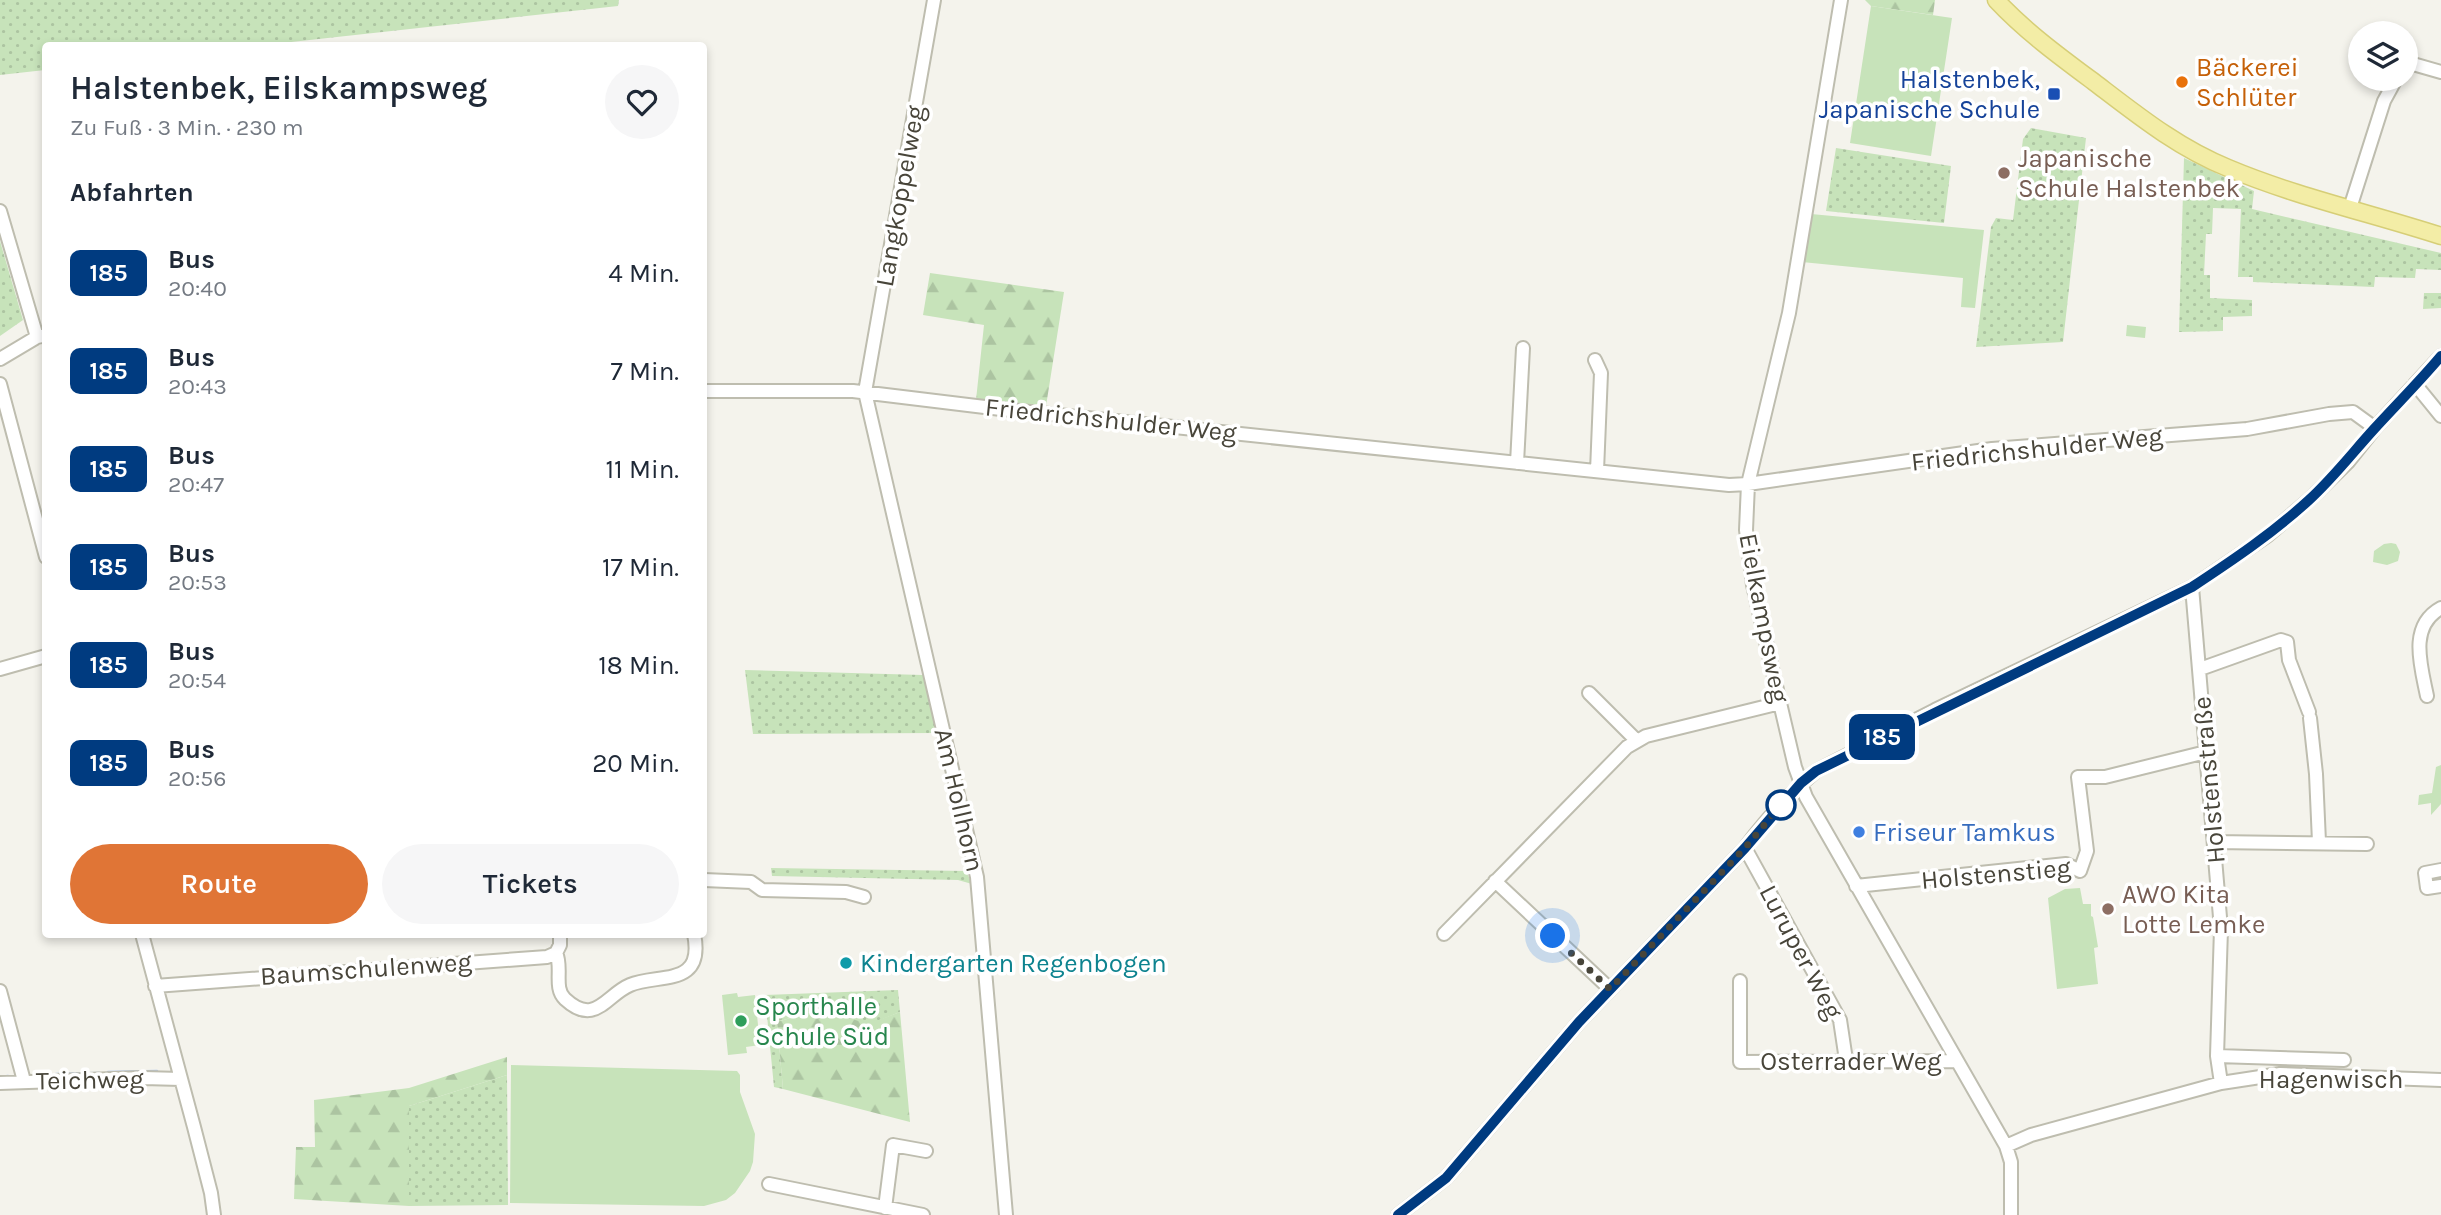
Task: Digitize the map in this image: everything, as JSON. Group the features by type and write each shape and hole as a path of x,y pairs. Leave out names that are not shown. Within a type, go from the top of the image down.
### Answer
{"main road":[{"path":"1996,0 2046,46 2182,145 2256,179 2441,236"}],"street":[{"name":"Langkoppelweg","path":"865,392 934,0"},
{"name":"Eielkampsweg","path":"1841,0 1789,313 1748,484 1746,530 1753,585 1780,704 1806,797 2007,1146"},
{"path":"2418,65 2441,72"},
{"path":"2350,208 2389,91"},
{"path":"0,211 41,337 0,359"},
{"path":"1517,463 1523,348"},
{"path":"2375,428 2441,356"},
{"path":"1595,360 1601,373 1597,471"},
{"path":"0,384 42,542"},
{"path":"2415,384 2441,416"},
{"name":"Friedrichshulder Weg","path":"707,391 865,392 1729,485 1992,449 2247,429 2329,414 2353,412 2375,428"},
{"name":"Am Hollhorn","path":"865,392 977,877 1006,1215"},
{"name":"Luruper Weg","path":"1398,1215 1446,1178 1610,989 1745,848 1801,783 1832,761 2192,587 2290,517 2348,462 2375,428"},
{"name":"Holstenstraße","path":"2192,587 2221,929 2217,1056 2221,1083"},
{"path":"2427,695 2418,649 2420,636 2431,614 2441,608"},
{"path":"2200,669 2281,640 2287,642 2290,660 2310,715 2319,842"},
{"path":"0,668 42,657"},
{"path":"1589,693 1636,740"},
{"path":"1444,934 1636,740 1780,704"},
{"name":"Holstenstieg","path":"1856,886 2066,864 2080,871 2087,851 2078,777 2105,777 2206,752"},
{"path":"2214,842 2367,844"},
{"name":"Luruper Weg","path":"1745,848 1840,1020 1846,1060"},
{"path":"2441,870 2425,873 2427,888 2441,886"},
{"path":"707,880 751,882 762,890 846,892 864,897"},
{"path":"1495,881 1610,989"},
{"path":"143,938 193,1121 214,1215"},
{"path":"560,938 556,953 559,958 560,992 563,998 574,1006 593,1009 600,1008 629,985 665,979 685,971 692,962 694,938"},
{"name":"Baumschulenweg","path":"155,986 547,957 556,953"},
{"name":"Osterrader Weg","path":"1740,981 1741,1062 1957,1061"},
{"path":"0,991 24,1081"},
{"path":"2217,1056 2344,1060"},
{"name":"Hagenwisch","path":"2221,1083 2280,1074 2441,1080"},
{"name":"Teichweg","path":"0,1083 143,1078 181,1080"},
{"path":"2011,1215 2011,1163 2007,1146 2031,1135 2221,1083"},
{"path":"886,1208 893,1145 926,1151"},
{"path":"769,1184 923,1215"}],"green space":[{"path":"0,0 619,0 618,6 291,42 42,42 42,70 0,75"},
{"path":"1865,0 1935,0 1933,15 1871,6"},
{"path":"1871,6 1952,18 1931,156 1850,143"},
{"path":"2031,128 2086,138 2063,342 1976,347 1991,227 1996,218 2013,220 2023,139"},
{"path":"1836,148 1951,166 1944,223 1826,211"},
{"path":"2184,158 2254,191 2252,209 2441,253 2441,270 2416,269 2415,278 2375,277 2374,287 2253,282 2253,277 2238,277 2241,209 2213,208 2212,234 2206,234 2204,275 2210,275 2210,298 2252,300 2252,316 2223,317 2223,331 2179,332"},
{"path":"1811,214 1984,230 1975,308 1961,307 1963,278 1802,262"},
{"path":"0,241 23,320 0,336"},
{"path":"930,273 1064,292 1046,406 976,400 984,325 923,315"},
{"path":"2424,293 2441,293 2441,308 2423,309"},
{"path":"2127,325 2146,327 2145,338 2126,336"},
{"path":"2391,543 2396,544 2400,552 2398,561 2387,565 2373,562 2374,551"},
{"path":"745,670 923,675 937,733 753,734"},
{"path":"2441,765 2441,804 2431,815 2431,803 2418,805 2419,795 2432,793 2436,767"},
{"path":"771,868 966,871 972,884 958,880 772,876"},
{"path":"2080,888 2083,904 2091,904 2098,947 2094,948 2098,984 2057,989 2048,898 2065,889"},
{"path":"898,990 900,1012 868,1025 820,1009 777,1022 783,1089 774,1087 765,995"},
{"name":"Sporthalle Schule Süd","path":"737,993 738,997 755,995 760,1045 746,1047 747,1053 728,1055 722,995"},
{"path":"820,1009 868,1024 900,1012 910,1122 783,1089 777,1022"},
{"path":"507,1057 507,1075 409,1106 409,1206 294,1199 296,1147 315,1147 314,1100 409,1088"},
{"path":"511,1065 737,1071 740,1075 740,1092 755,1134 750,1171 735,1193 726,1200 704,1206 510,1203"},
{"path":"507,1075 508,1205 409,1206 409,1106"}],"waterway":[{"path":"108,1072 157,1071"},
{"path":"56,1074 99,1073"},
{"path":"33,1075 50,1074"},
{"path":"0,1077 8,1076"}],"bus line":[{"name":"185","path":"1398,1215 1446,1178 1579,1022 1745,848 1801,783 1832,761 2192,587 2267,536 2310,499 2348,462 2375,428 2441,356"}],"place":[{"name":"Bäckerei Schlüter","path":"2182,82"},
{"name":"Halstenbek, Japanische Schule","path":"2054,94"},
{"name":"Japanische Schule Halstenbek","path":"2004,173"},
{"name":"Friseur Tamkus","path":"1859,832"},
{"name":"AWO Kita Lotte Lemke","path":"2108,909"},
{"name":"Kindergarten Regenbogen","path":"846,963"},
{"name":"Sporthalle Schule Süd","path":"741,1021"}],"route":[{"path":"1553,936 1610,989 1745,848 1781,805"}]}
